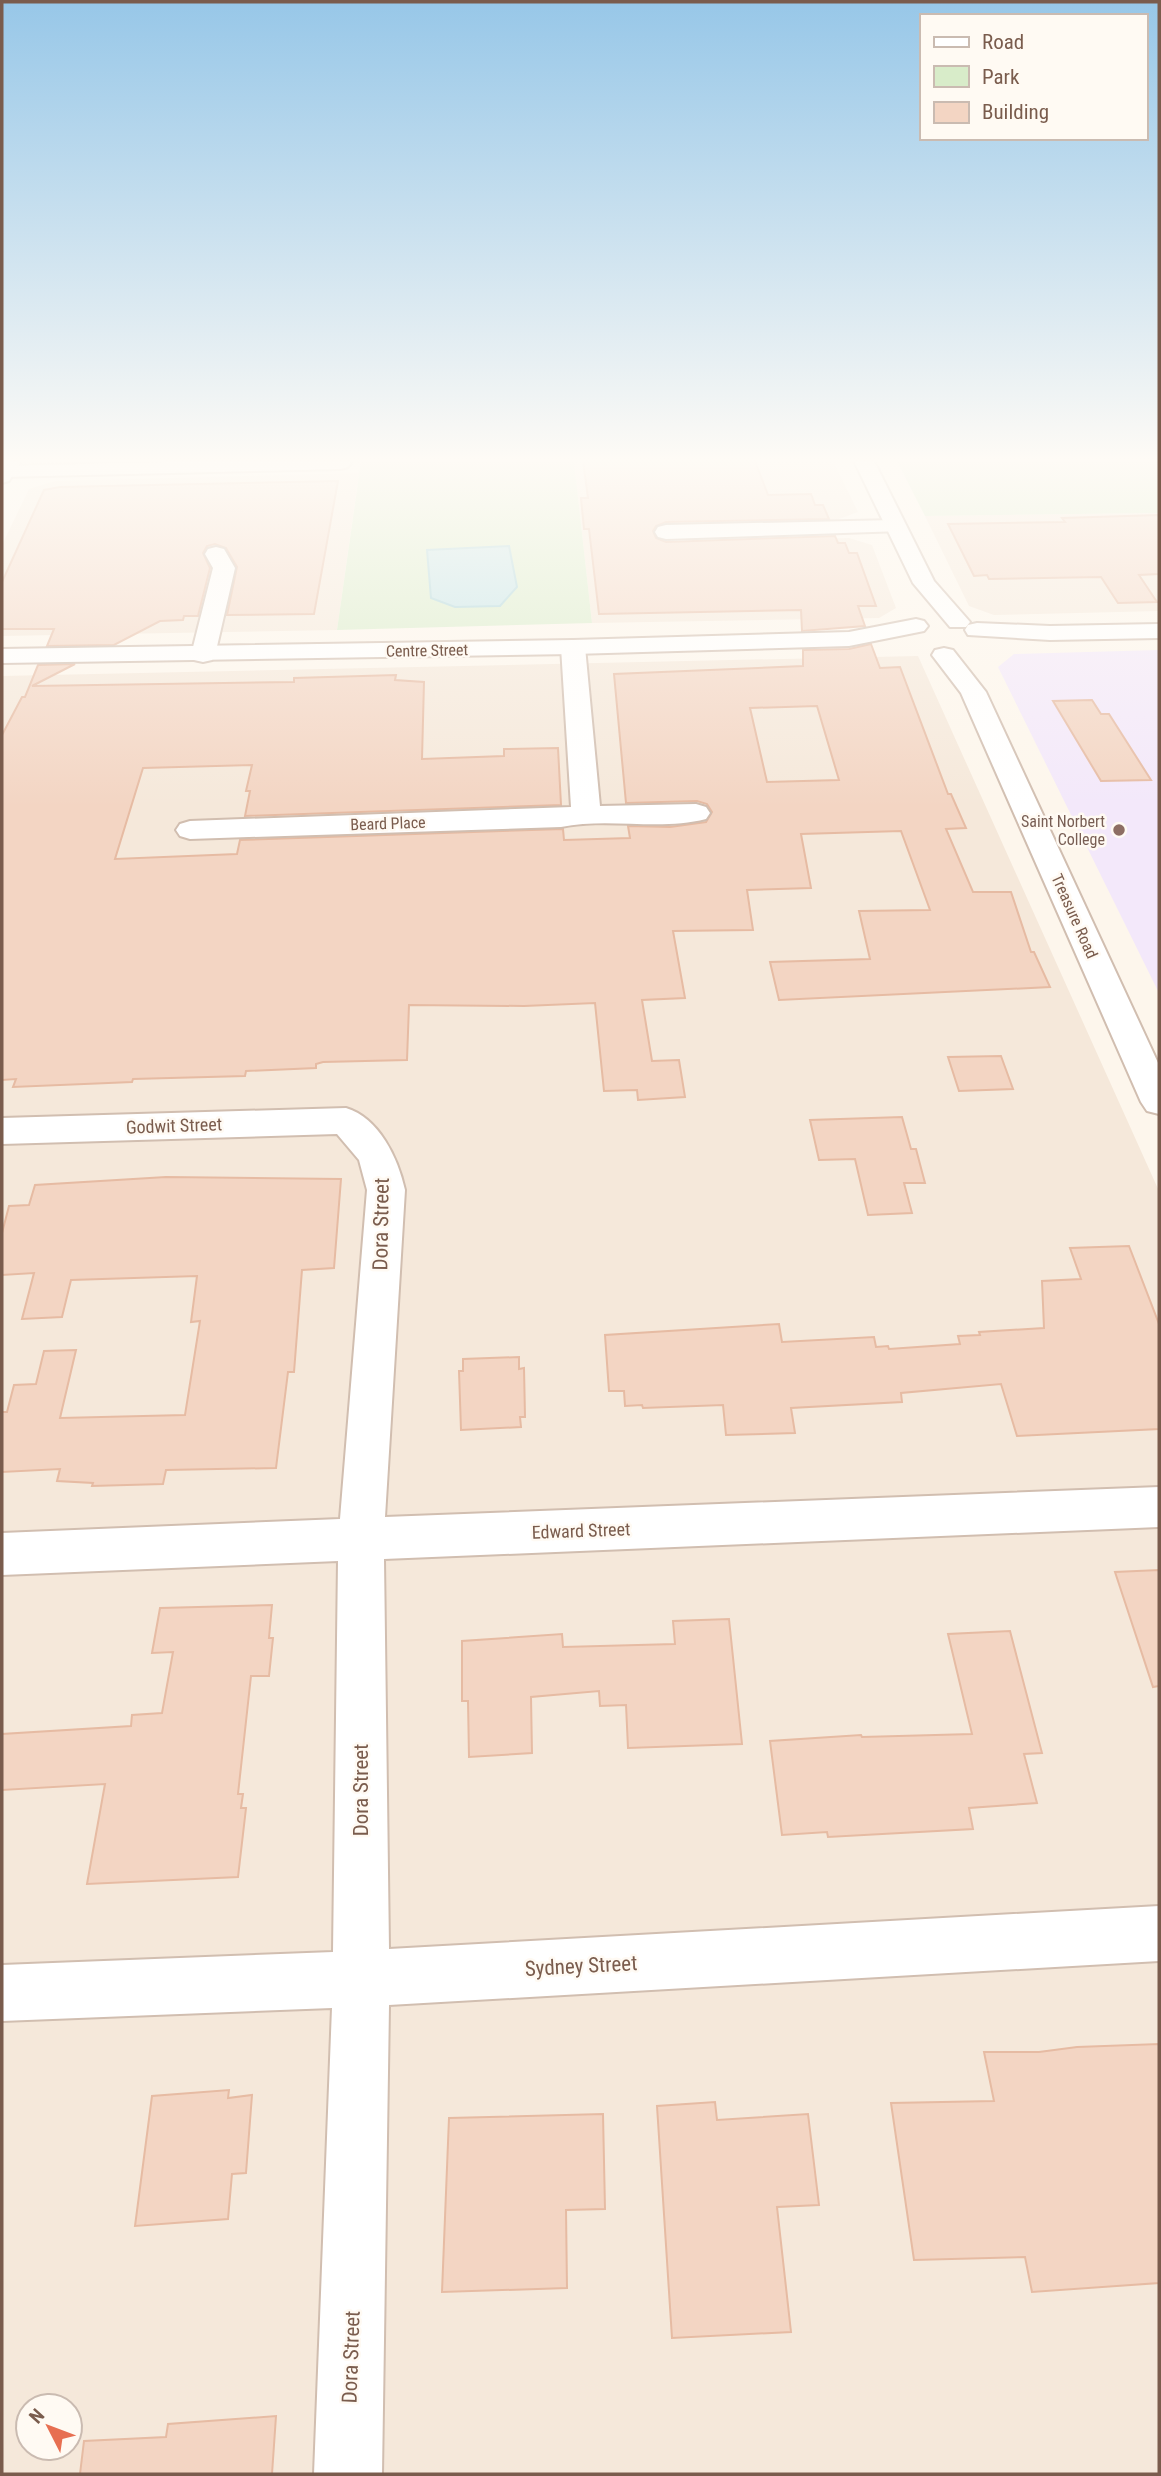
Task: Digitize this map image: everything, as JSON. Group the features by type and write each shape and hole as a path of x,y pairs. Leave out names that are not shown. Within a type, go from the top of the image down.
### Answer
{"street":[{"path":"203,654 222,577"},
{"path":"921,577 972,637"},
{"path":"924,583 926,638"},
{"path":"926,638 1159,631"},
{"path":"926,638 972,637"},
{"name":"Treasure Road","path":"972,637 973,692"},
{"name":"Centre Street","path":"3,656 573,647 926,638"},
{"name":"Treasure Road","path":"926,638 973,692 1159,1102"},
{"path":"573,647 586,813"},
{"name":"Beard Place","path":"190,830 561,818 586,813 617,816 696,813"},
{"name":"Godwit Street","path":"2,1131 346,1121"},
{"name":"Dora Street","path":"346,1121 373,1149 382,1167 386,1190 361,1540 361,1979 348,2474"},
{"name":"Edward Street","path":"2,1554 1159,1507"},
{"name":"Sydney Street","path":"2,1993 361,1979 1159,1934"}],"shaded area":[{"path":"2,577 344,577 337,630 2,636"},
{"path":"587,577 884,577 896,608 879,618 592,623"},
{"path":"955,577 1159,577 1159,611 994,615 969,606"},
{"name":"Saint Norbert College","path":"1159,650 1159,993 998,667 1014,654"},
{"path":"918,656 1159,1191 1159,2474 2,2474 2,676"}],"green space":[{"path":"345,577 587,577 592,623 337,630"}],"water":[{"path":"429,577 515,577 517,587 500,606 455,607 431,598"}],"building":[{"path":"4,577 208,577 198,616 160,621 114,645 47,646 54,629 2,629 2,582"},
{"path":"235,577 321,577 314,614 227,615"},
{"path":"595,577 865,577 876,606 858,606 865,626 802,631 801,610 599,614"},
{"path":"988,577 1140,577 1157,602 1118,603 1101,577 989,579"},
{"path":"871,644 880,668 900,667 948,794 951,794 966,828 946,829 973,892 1011,892 1031,952 1034,952 1050,987 779,1000 770,962 870,959 859,911 930,910 901,831 801,834 811,888 747,890 753,930 673,931 685,998 642,1000 652,1061 679,1060 685,1097 638,1100 637,1090 604,1091 595,1003 524,1006 409,1005 407,1060 323,1062 316,1064 316,1068 246,1071 245,1076 133,1079 132,1082 13,1087 16,1079 2,1080 2,735 22,697 25,697 38,665 75,664 32,686 294,682 294,678 396,675 395,680 424,682 422,759 504,756 504,749 558,748 561,805 245,816 250,791 246,791 252,765 143,768 115,859 237,854 240,840 563,829 564,840 630,838 628,826 670,827 706,822 712,812 707,804 697,801 626,803 614,674 803,666 803,650 849,649","holes":["817,706 839,780 767,782 750,708"]},
{"path":"1092,700 1101,714 1109,714 1151,780 1101,781 1053,701"},
{"path":"1001,1056 1013,1089 959,1091 948,1057"},
{"path":"902,1117 911,1149 916,1149 925,1183 904,1183 912,1213 868,1215 855,1159 819,1160 810,1120"},
{"path":"166,1177 341,1179 334,1268 302,1270 294,1372 288,1372 276,1468 166,1470 163,1484 92,1486 93,1483 57,1481 60,1469 2,1472 2,1412 7,1412 14,1385 36,1384 44,1351 76,1350 60,1418 185,1415 200,1321 191,1322 197,1276 71,1280 62,1317 22,1319 34,1273 2,1275 2,1233 9,1206 29,1205 35,1185"},
{"path":"1129,1246 1159,1324 1159,1429 1017,1436 1001,1384 901,1393 902,1402 791,1408 795,1433 726,1435 723,1405 643,1408 642,1405 625,1406 624,1391 609,1391 605,1335 779,1324 782,1342 874,1337 876,1347 888,1346 889,1349 960,1344 958,1336 980,1335 979,1332 1044,1328 1042,1281 1081,1279 1070,1248"},
{"path":"519,1357 519,1369 524,1368 525,1417 520,1417 521,1427 461,1430 459,1371 463,1371 463,1359"},
{"path":"1159,1570 1159,1686 1153,1687 1115,1572"},
{"path":"272,1605 269,1638 273,1638 269,1676 251,1676 238,1794 243,1794 241,1808 246,1808 238,1877 87,1884 105,1784 2,1790 2,1734 131,1726 132,1715 162,1713 173,1652 152,1653 160,1608"},
{"path":"729,1619 742,1744 628,1748 626,1705 600,1706 599,1691 531,1697 532,1753 469,1757 468,1701 462,1701 462,1641 562,1634 563,1647 675,1644 673,1621"},
{"path":"1010,1631 1042,1753 1024,1754 1037,1803 969,1808 973,1829 828,1837 827,1832 782,1835 770,1741 861,1735 972,1734 948,1634"},
{"path":"1159,2044 1159,2283 1032,2292 1025,2257 914,2260 891,2103 994,2101 984,2052 1039,2052 1077,2047"},
{"path":"229,2090 228,2098 252,2095 246,2173 232,2174 228,2219 135,2226 152,2096"},
{"path":"715,2102 717,2120 808,2114 819,2205 777,2207 791,2332 672,2338 657,2106"},
{"path":"603,2114 605,2209 566,2210 567,2288 442,2292 449,2118"},
{"path":"276,2416 272,2474 80,2474 81,2462 84,2462 84,2441 166,2437 168,2424"}],"place":[{"name":"Saint Norbert College","path":"1119,830"}]}
